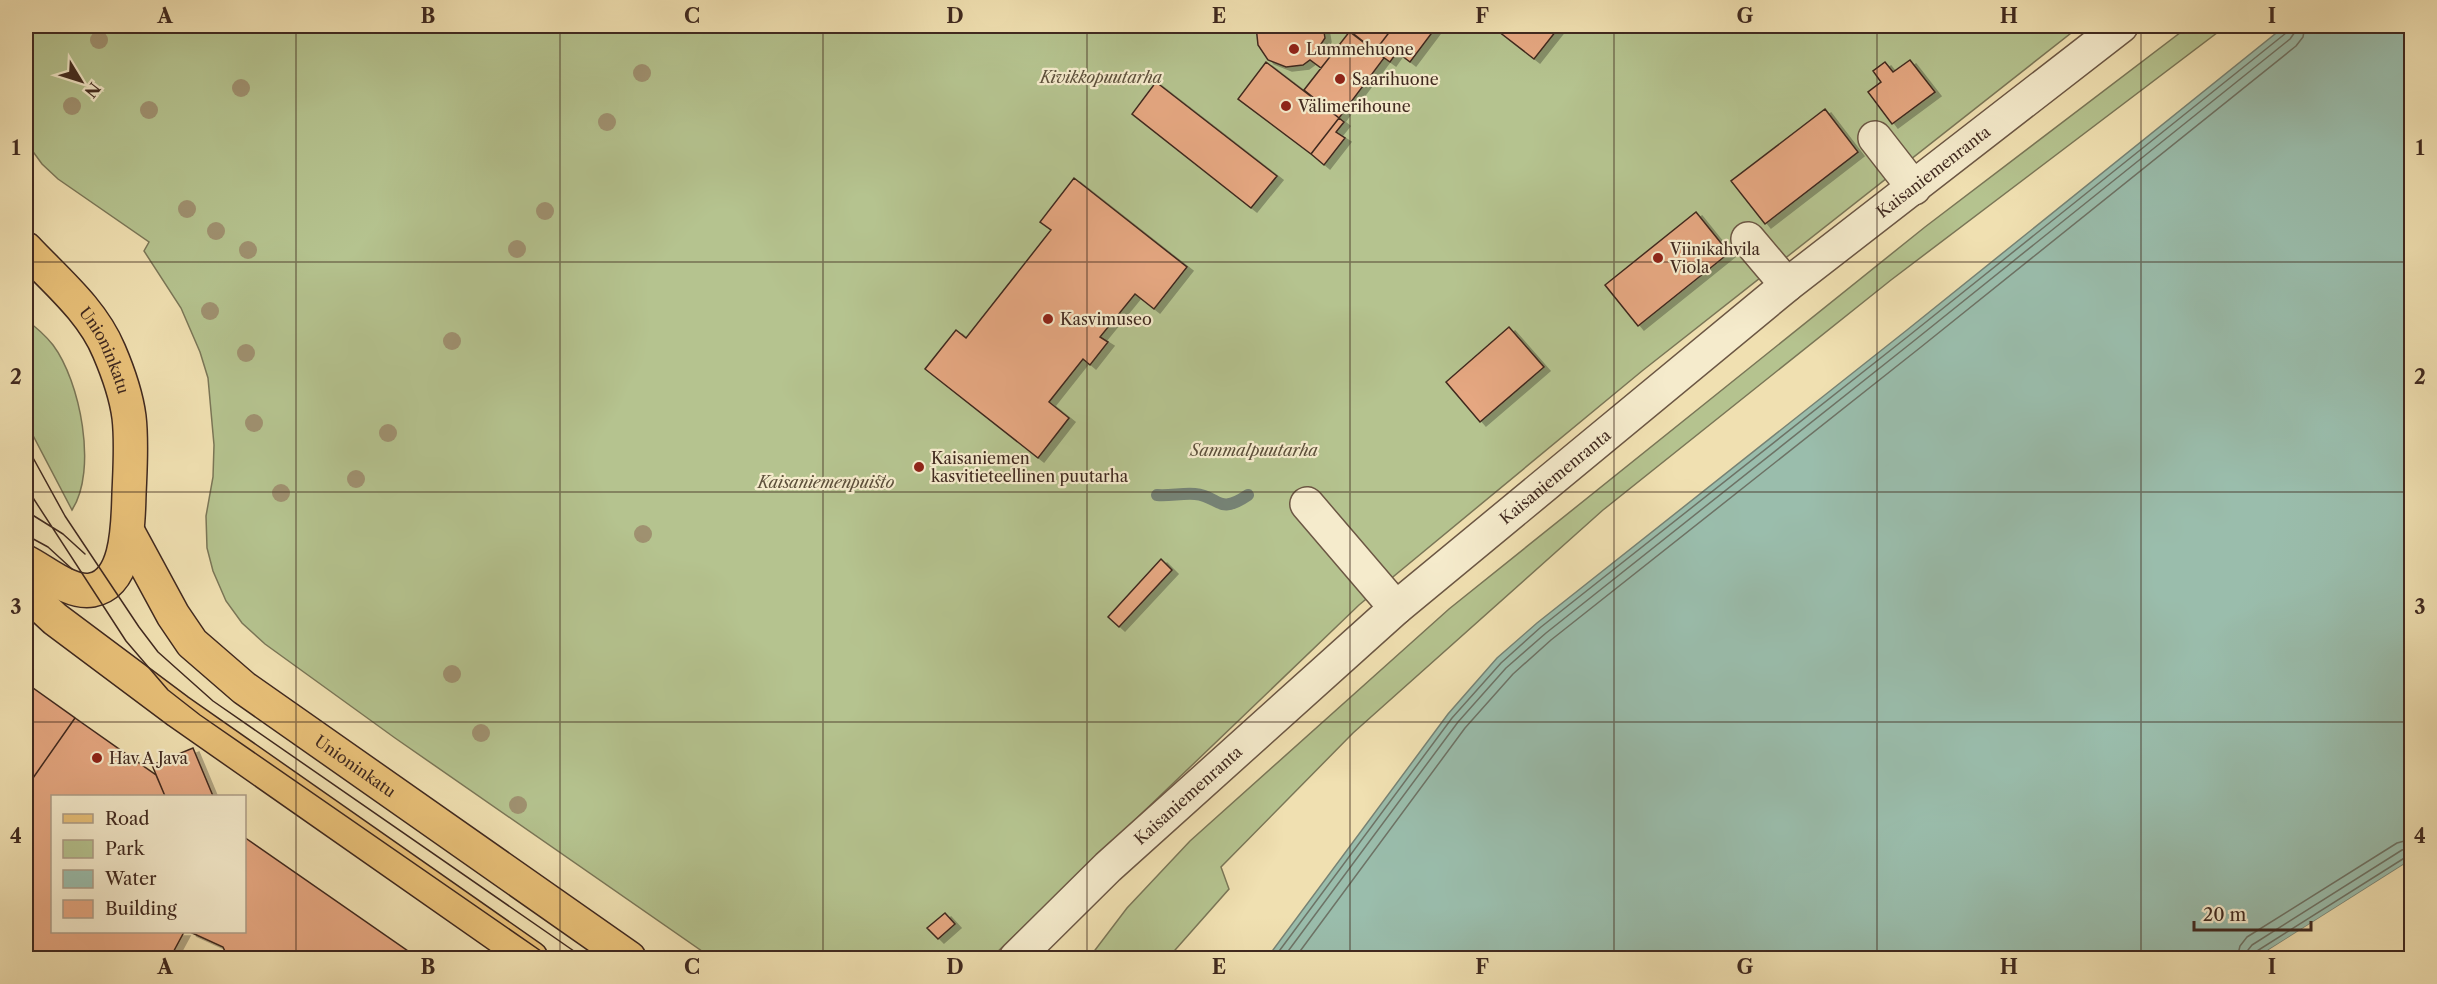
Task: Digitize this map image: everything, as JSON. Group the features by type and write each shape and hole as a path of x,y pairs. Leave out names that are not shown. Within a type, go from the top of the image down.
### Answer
{"main road":[{"path":"26,249 66,291"},
{"name":"Unioninkatu","path":"26,283 66,291 90,317 108,348 121,380 129,416 130,447 128,532 116,571 107,582 92,590 70,586 26,562"},
{"name":"Unioninkatu","path":"128,532 153,574 173,615 192,643 212,663 244,688 628,958"},
{"path":"26,592 55,619 178,711 531,958"}],"street":[{"name":"Kaisaniemenranta","path":"1016,958 1108,867 1396,608 1787,285 2121,26"},
{"path":"1875,138 1914,188"},
{"path":"1748,239 1787,285"},
{"path":"1306,504 1396,608"}],"green space":[{"name":"Kaisaniemenpuisto","path":"26,26 2080,26 1642,371 1359,605 991,958 712,958 395,738 265,644 242,623 226,601 213,571 207,548 206,516 213,477 214,445 208,378 200,352 181,308 144,251 149,242 58,179 42,164 26,142"},
{"path":"2189,26 2226,26 1891,280 1603,510 1353,733 1221,867 1229,889 1168,958 1089,958 1127,908 1190,841 1449,609 1925,227"},
{"path":"26,320 53,345 63,361 78,402 85,450 84,472 80,493 72,510 26,422"}],"water":[{"path":"2285,26 2411,26 2411,860 2256,958 1267,958 1448,714 1497,658 1537,623 1907,330"}],"pier":[{"path":"2411,860 2412,864 2261,958 2256,958"}],"building":[{"name":"Lummehuone","path":"1256,26 1323,26 1325,38 1321,44 1333,53 1321,68 1310,60 1303,65 1286,67 1268,60 1258,45"},
{"path":"1342,26 1394,26 1375,51"},
{"path":"1394,26 1437,26 1410,62 1397,52 1390,62 1375,51"},
{"path":"1496,26 1560,26 1534,59 1494,28"},
{"name":"Saarihuone","path":"1350,31 1384,58 1339,118 1304,90"},
{"path":"1910,60 1935,92 1892,124 1868,92 1881,82 1873,71 1885,62 1893,72"},
{"name":"Välimerihoune","path":"1266,62 1339,118 1311,154 1238,99"},
{"path":"1156,82 1277,176 1251,208 1132,114"},
{"path":"1825,109 1858,152 1765,224 1731,181"},
{"path":"1339,118 1344,122 1336,132 1345,138 1324,165 1311,154"},
{"name":"Kasvimuseo","path":"1074,178 1187,267 1154,309 1135,294 1100,337 1108,342 1090,365 1083,359 1049,402 1069,418 1038,458 925,369 956,330 966,338 1051,230 1040,222"},
{"path":"1696,212 1729,253 1638,326 1605,285"},
{"path":"1509,327 1544,367 1480,422 1446,382"},
{"path":"1161,559 1172,570 1119,627 1108,617"},
{"path":"26,683 75,718 26,788"},
{"path":"75,718 156,775 165,795 51,795 51,933 183,933 170,958 26,958 26,788"},
{"path":"193,748 213,795 165,795 152,765"},
{"path":"246,838 418,958 228,958 223,947 192,933 246,933"},
{"path":"945,913 955,924 938,939 927,928"}],"waterway":[{"path":"1157,495 1203,495 1224,504 1230,504 1248,495"}],"tram line":[{"path":"26,445 65,516 158,652 213,701 584,958"},
{"path":"26,487 126,641 168,690 200,715 551,958"},
{"path":"26,511 63,534 85,554"},
{"path":"26,535 48,547 72,569"}],"place":[{"name":"Lummehuone","path":"1294,49"},
{"name":"Saarihuone","path":"1340,79"},
{"name":"Välimerihoune","path":"1286,106"},
{"name":"Viinikahvila Viola","path":"1658,258"},
{"name":"Kasvimuseo","path":"1048,319"},
{"name":"Kaisaniemen kasvitieteellinen puutarha","path":"919,467"},
{"name":"Hav A Java","path":"97,758"}],"park label":[{"name":"Kivikkopuutarha","path":"1101,77"},
{"name":"Sammalpuutarha","path":"1254,450"}]}
